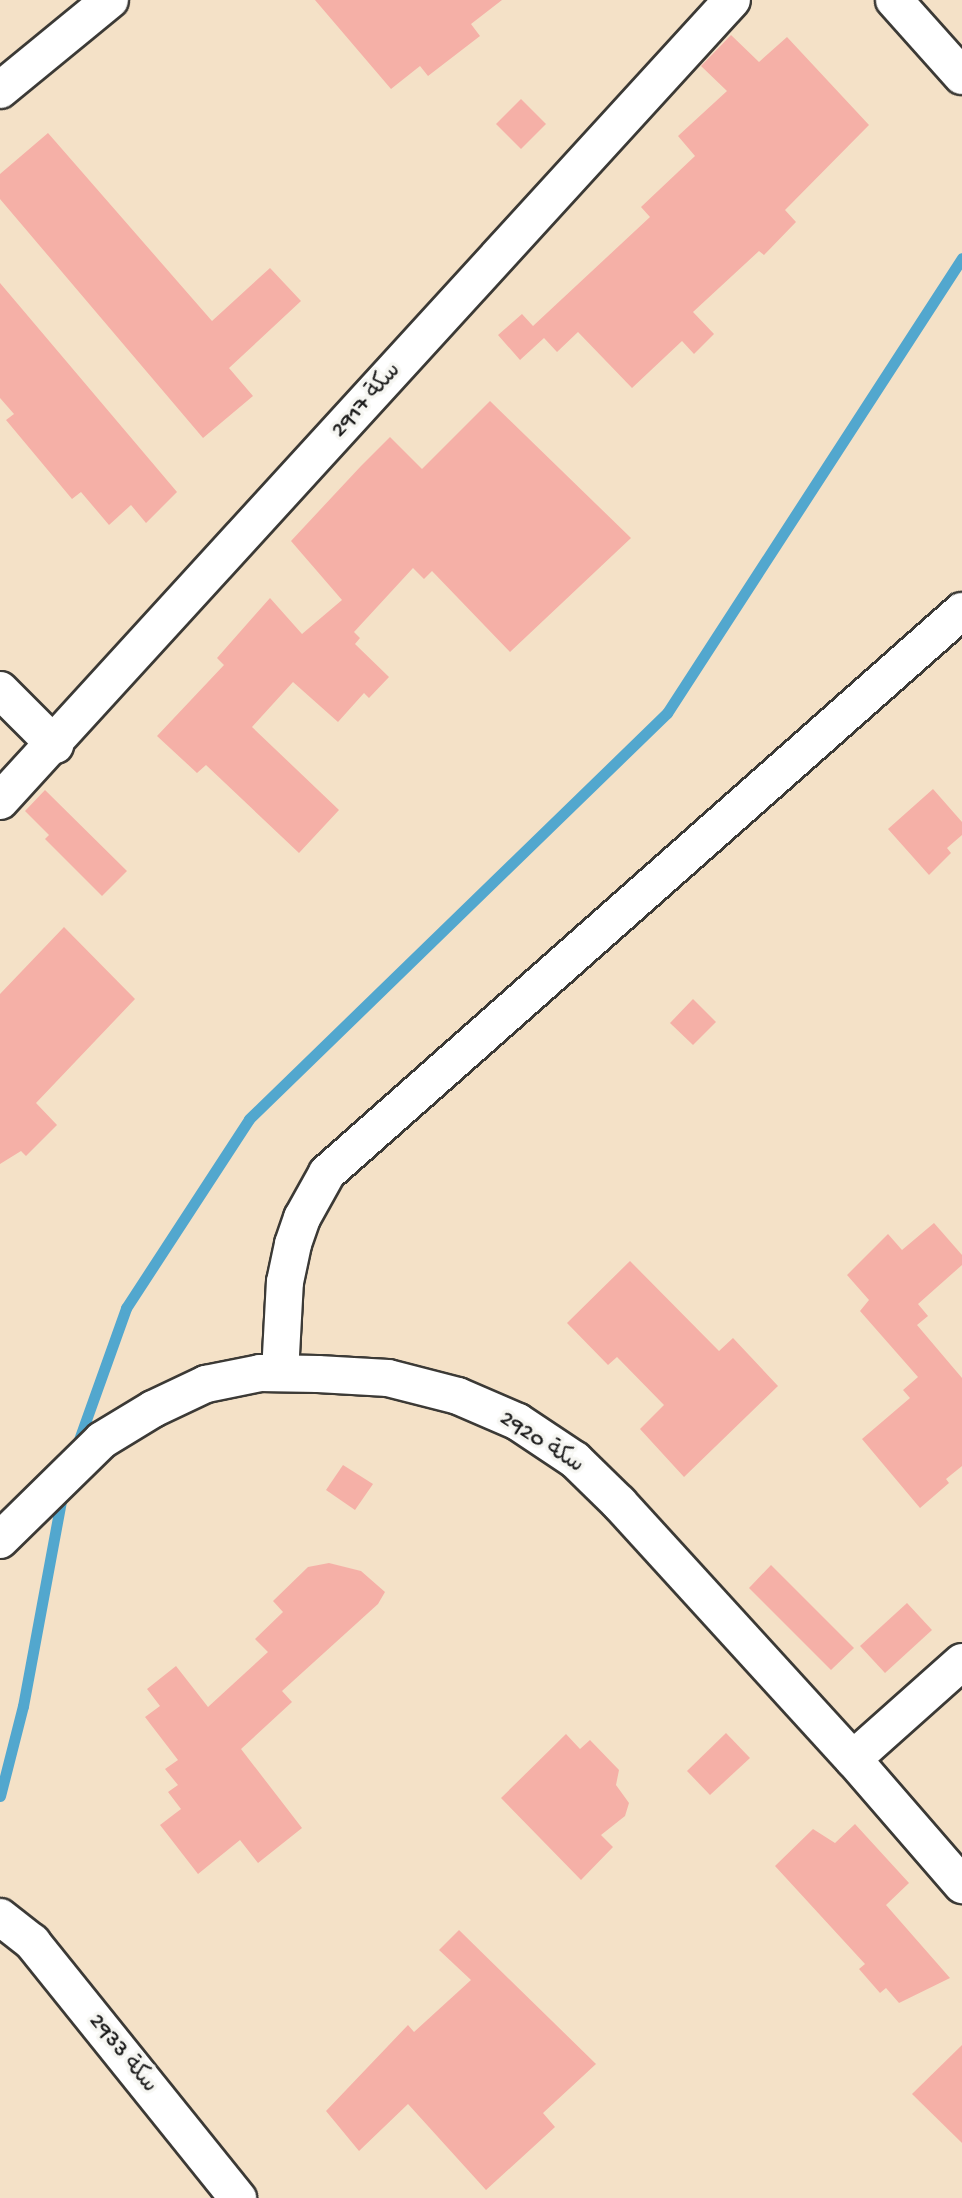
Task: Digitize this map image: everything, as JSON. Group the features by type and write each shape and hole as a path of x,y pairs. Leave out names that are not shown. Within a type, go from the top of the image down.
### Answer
{"street":[{"path":"0,90 110,0"},
{"name":"سكة 2917","path":"0,801 55,745 732,0"},
{"path":"894,0 962,76"},
{"path":"280,1373 285,1282 293,1244 302,1218 327,1173 962,611"},
{"path":"0,690 55,745"},
{"name":"سكة 2920","path":"0,1540 102,1440 153,1409 206,1384 260,1373 388,1378 458,1396 518,1422 575,1460 619,1503 853,1759 962,1885"},
{"path":"853,1759 962,1662"},
{"name":"سكة 2933","path":"0,1917 32,1942 238,2198"}],"building":[{"path":"315,0 502,0 471,24 480,36 428,76 420,66 391,89"},
{"path":"731,35 759,62 787,37 869,125 785,210 796,222 764,255 759,251 693,312 714,334 694,354 682,341 632,388 578,332 557,352 544,338 520,360 498,335 522,314 533,326 650,217 641,207 695,156 678,136 727,91 701,66"},
{"path":"521,99 546,124 521,149 496,124"},
{"path":"48,133 212,321 270,268 301,301 229,368 253,396 203,438 0,199 0,174"},
{"path":"0,283 177,492 146,523 131,505 109,525 81,492 72,499 6,420 14,414 0,398"},
{"path":"490,401 631,538 510,652 432,571 424,579 413,568 354,632 360,638 355,644 389,677 369,698 364,693 338,722 293,682 252,727 339,810 299,853 206,765 197,773 157,736 224,665 217,658 270,598 302,634 342,600 291,541 361,466 390,437 422,469"},
{"path":"933,789 962,822 962,835 947,848 951,853 929,875 888,829"},
{"path":"45,790 127,871 102,896 45,839 49,835 25,811"},
{"path":"64,927 135,999 36,1103 57,1125 26,1156 21,1151 0,1164 0,994"},
{"path":"693,999 716,1022 693,1045 670,1023"},
{"path":"934,1223 962,1255 962,1265 918,1304 928,1316 917,1325 962,1378 962,1466 946,1479 949,1483 920,1508 862,1439 910,1398 903,1390 918,1377 860,1311 869,1300 847,1275 888,1234 902,1250"},
{"path":"630,1261 719,1351 733,1338 778,1386 684,1477 640,1429 664,1405 617,1357 608,1365 567,1323"},
{"path":"343,1465 373,1484 355,1510 326,1490"},
{"path":"329,1563 361,1571 385,1592 378,1604 282,1691 292,1702 241,1749 302,1828 258,1863 240,1840 198,1874 160,1825 181,1809 168,1792 178,1785 165,1769 178,1760 145,1717 160,1706 147,1689 176,1666 208,1707 268,1652 255,1639 283,1612 273,1601 308,1567"},
{"path":"771,1565 854,1648 831,1670 749,1588"},
{"path":"907,1603 932,1630 885,1673 860,1646"},
{"path":"726,1733 750,1758 710,1795 687,1771"},
{"path":"566,1734 580,1749 590,1740 619,1770 616,1785 629,1803 625,1816 601,1835 613,1847 581,1880 501,1798"},
{"path":"855,1824 909,1883 886,1905 950,1978 899,2003 886,1988 880,1993 859,1969 865,1964 775,1866 813,1829 835,1843"},
{"path":"459,1930 596,2064 543,2113 555,2127 486,2190 408,2104 359,2151 326,2111 408,2025 414,2032 471,1980 439,1950"},
{"path":"962,2045 962,2143 912,2094"}],"waterway":[{"path":"76,1448 126,1308 249,1119 667,713 962,258"},
{"path":"0,1796 23,1706 63,1491"}]}
